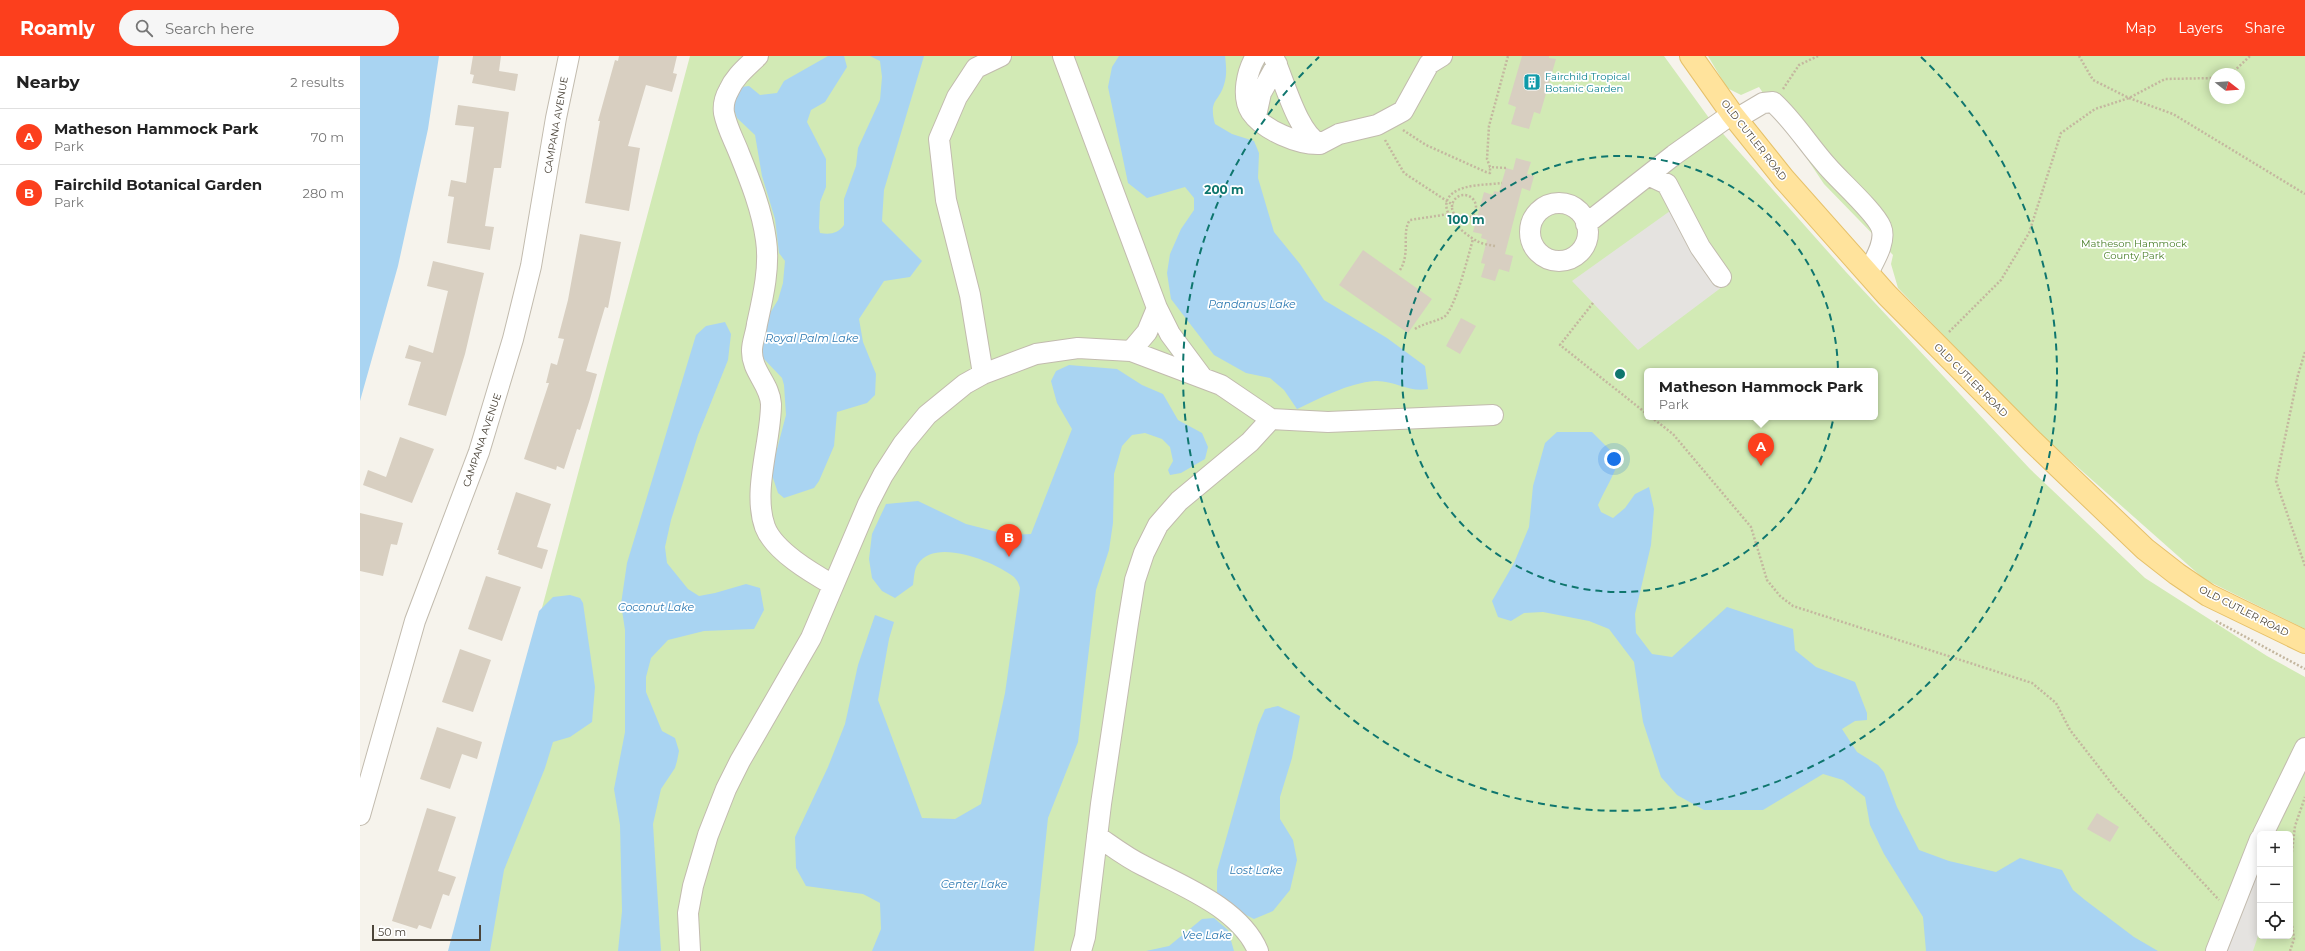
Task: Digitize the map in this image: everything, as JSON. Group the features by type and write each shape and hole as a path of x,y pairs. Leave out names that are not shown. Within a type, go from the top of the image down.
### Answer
{"main road":[{"name":"OLD CUTLER ROAD","path":"1692,56 1734,117 1784,179 1868,273 2033,442 2160,562 2208,594 2305,642"}],"street":[{"name":"CAMPANA AVENUE","path":"360,815 367,761 415,622 477,459 513,339 531,266 556,118 569,56"},
{"path":"758,56 734,80 726,97 724,108 730,135 758,207 766,240 764,284 752,351 754,366 770,396 771,404 769,435 762,487 762,518 767,531 776,544 813,573 833,585"},
{"path":"983,374 970,295 946,200 939,139 957,98 976,68 1001,56"},
{"path":"1063,56 1156,308 1170,334 1202,378"},
{"path":"1256,56 1249,68 1246,99 1252,113 1272,129 1292,140 1307,144 1320,144 1339,134 1385,121 1406,108 1429,64 1442,56"},
{"path":"1256,116 1261,93 1275,60"},
{"path":"1275,60 1302,126 1313,141 1320,144"},
{"path":"1586,224 1650,176 1674,155 1734,117 1763,104 1773,102 1787,115 1823,161 1861,201 1881,227 1882,240 1868,273"},
{"path":"1650,176 1667,184 1700,247 1721,277"},
{"path":"1130,351 1147,332 1156,308"},
{"path":"690,951 688,925 690,900 713,819 740,761 808,644 868,504 903,444 937,406 965,384 983,374 1036,354 1078,348 1130,351 1220,386 1270,419 1328,422 1493,415"},
{"path":"1081,951 1085,937 1097,836 1128,623 1135,580 1147,545 1158,525 1179,500 1246,446 1270,419"},
{"path":"2265,831 2305,748"},
{"path":"1097,836 1124,855 1209,899 1247,933 1258,951"},
{"path":"2216,951 2230,912 2257,848"}],"path":[{"path":"1385,121 1403,130 1426,145 1490,173 1490,167 1487,159 1489,126 1508,56"},
{"path":"1773,102 1799,65 1818,56"},
{"path":"2079,56 2093,80 2129,98 2172,114 2305,194"},
{"path":"2237,68 2250,56"},
{"path":"1936,344 2001,280 2029,233 2061,133 2095,109 2129,98 2165,79 2209,78"},
{"path":"1385,121 1392,154 1404,173 1452,205 1454,214 1461,219 1469,218 1477,211 1474,202 1465,196 1458,197 1452,205"},
{"path":"1490,167 1506,168"},
{"path":"1495,246 1473,239 1462,231 1449,214 1447,202 1451,196 1459,190 1502,183"},
{"path":"1400,270 1407,248 1406,228 1410,220 1449,214"},
{"path":"1415,329 1445,316 1449,311 1461,281 1473,239"},
{"path":"1593,302 1560,345 1644,412"},
{"path":"2305,352 2298,375 2276,481 2305,566"},
{"path":"1655,420 1673,434 1751,527 1767,580 1780,596 1793,606 2032,683 2056,703 2070,730 2116,789 2230,912"},
{"path":"2290,867 2295,826 2305,797"},
{"path":"2290,951 2294,938 2293,931"}],"green space":[{"path":"690,56 1664,56 1709,118 1846,272 2030,469 2145,578 2267,656 2305,677 2305,951 450,951"},
{"name":"Matheson Hammock County Park","path":"1708,56 2305,56 2305,629 2204,579 2029,424 1898,288 1891,264 1893,255 1824,184 1759,87 1741,95 1727,88"}],"shaded area":[{"path":"1677,206 1726,284 1638,350 1572,281"},
{"path":"2257,868 2257,939 2253,951 2226,951"}],"water":[{"path":"360,56 439,56 428,129 398,266 360,401"},
{"name":"Royal Palm Lake","path":"828,56 844,56 847,67 825,102 811,110 807,122 826,159 826,187 820,202 819,228 820,233 828,234 837,232 844,225 844,199 856,166 858,148 880,100 882,77 880,61 870,56 924,56 884,190 882,221 922,261 910,277 884,281 859,319 863,342 876,374 875,395 867,403 837,412 834,446 819,481 814,488 784,498 778,493 771,472 786,415 784,385 782,378 764,359 760,351 767,318 778,300 783,283 785,261 779,253 775,219 762,176 755,135 737,118 731,102 741,87 749,86 760,95 777,93 784,81"},
{"name":"Pandanus Lake","path":"1119,56 1225,56 1225,81 1213,109 1215,124 1232,134 1254,141 1259,153 1258,178 1274,232 1300,264 1324,300 1387,338 1425,366 1428,389 1421,390 1408,388 1382,381 1365,382 1345,388 1297,409 1284,390 1270,378 1246,373 1214,355 1171,299 1167,273 1170,254 1181,229 1194,210 1194,198 1185,187 1147,198 1128,183 1108,87 1112,67"},
{"name":"Coconut Lake","path":"725,322 731,334 728,360 698,435 671,520 665,547 667,563 688,589 699,596 746,584 760,588 764,610 754,629 704,631 668,640 651,658 646,677 646,692 662,731 675,738 679,751 675,768 661,789 653,824 661,951 618,951 622,911 620,825 614,789 625,732 625,630 621,604 627,563 696,335 706,326"},
{"name":"Center Lake","path":"1069,365 1117,369 1142,385 1163,394 1178,420 1202,433 1208,447 1205,459 1181,473 1170,475 1168,470 1173,461 1170,447 1162,439 1145,433 1132,435 1122,446 1114,474 1113,523 1109,550 1096,590 1078,742 1048,818 1034,951 872,951 881,929 880,903 863,894 806,886 796,868 795,837 828,767 845,724 858,665 875,615 894,622 889,639 878,700 922,818 955,819 981,804 1005,693 1020,588 1014,577 980,559 951,552 938,553 926,556 918,564 915,571 913,585 895,598 882,591 872,578 869,559 872,534 886,504 918,501 966,524 1009,535 1031,534 1072,429 1057,403 1051,381 1056,371"},
{"path":"1557,432 1592,432 1619,459 1598,505 1601,512 1613,518 1625,508 1635,494 1649,487 1654,509 1651,545 1635,614 1636,633 1652,654 1672,657 1727,607 1793,629 1795,650 1816,667 1855,682 1867,713 1867,720 1855,721 1842,729 1857,752 1878,765 1884,772 1897,807 1919,850 1949,861 1996,872 2020,858 2062,870 2073,890 2134,937 2158,951 1926,951 1923,917 1884,854 1870,825 1865,797 1843,780 1823,774 1763,810 1704,810 1677,795 1661,777 1643,722 1634,662 1609,629 1589,621 1543,612 1524,613 1511,621 1498,617 1492,601 1514,563 1529,527 1533,486 1545,443"},
{"path":"570,595 580,598 583,603 595,687 592,722 570,737 553,742 545,768 504,870 490,951 448,951 539,611 553,597"},
{"name":"Lost Lake","path":"1278,706 1300,716 1292,758 1280,797 1280,819 1293,840 1297,860 1290,890 1273,911 1254,919 1228,906 1217,894 1217,871 1258,725 1265,709"},
{"name":"Vee Lake","path":"1214,918 1228,930 1234,951 1146,951 1169,946 1202,919"}],"building":[{"path":"473,56 501,56 499,71 518,74 515,91 472,83 474,75 470,74"},
{"path":"619,56 677,56 673,73 677,74 672,92 646,85 628,146 640,148 629,211 585,203 600,121 598,121 615,60 618,61"},
{"name":"Fairchild Tropical Botanic Garden","path":"1522,56 1549,56 1549,58 1556,59 1540,114 1534,112 1529,129 1511,124 1516,107 1508,104"},
{"path":"458,105 509,112 501,168 494,168 485,226 494,227 490,250 447,243 454,197 448,196 451,180 466,183 474,127 455,125"},
{"path":"1516,158 1531,162 1527,174 1534,176 1530,191 1522,188 1505,254 1513,256 1509,272 1499,269 1495,281 1481,277 1485,264 1481,263 1487,240 1481,238 1482,234 1473,232 1484,192 1493,195 1494,191 1499,192 1506,168 1513,170"},
{"path":"580,234 621,242 608,308 605,307 586,371 597,374 590,399 580,430 577,429 564,469 557,466 556,470 524,459 549,383 546,383 551,363 557,365 564,339 558,338 568,300"},
{"path":"1363,250 1432,299 1408,333 1339,285"},
{"path":"433,261 484,273 465,354 446,416 408,405 421,362 405,358 409,345 433,353 448,291 427,286"},
{"path":"1461,318 1476,326 1460,354 1446,346"},
{"path":"400,437 434,449 412,503 363,485 368,470 386,477"},
{"path":"516,492 551,504 537,547 548,550 542,569 498,554 499,550 497,550"},
{"path":"360,513 403,523 397,545 391,544 383,576 360,571"},
{"path":"486,576 521,587 502,641 468,629"},
{"path":"460,649 491,660 473,712 442,702"},
{"path":"437,727 482,742 477,759 462,754 450,789 420,779"},
{"path":"427,808 456,817 438,871 456,877 449,896 443,894 431,929 419,925 417,929 392,921"},
{"path":"2097,813 2119,827 2110,842 2087,829"}],"place":[{"name":"Fairchild Tropical Botanic Garden","path":"1532,82"},
{"name":"Matheson Hammock Park","path":"1761,466"},
{"name":"Fairchild Botanical Garden","path":"1009,557"}]}
